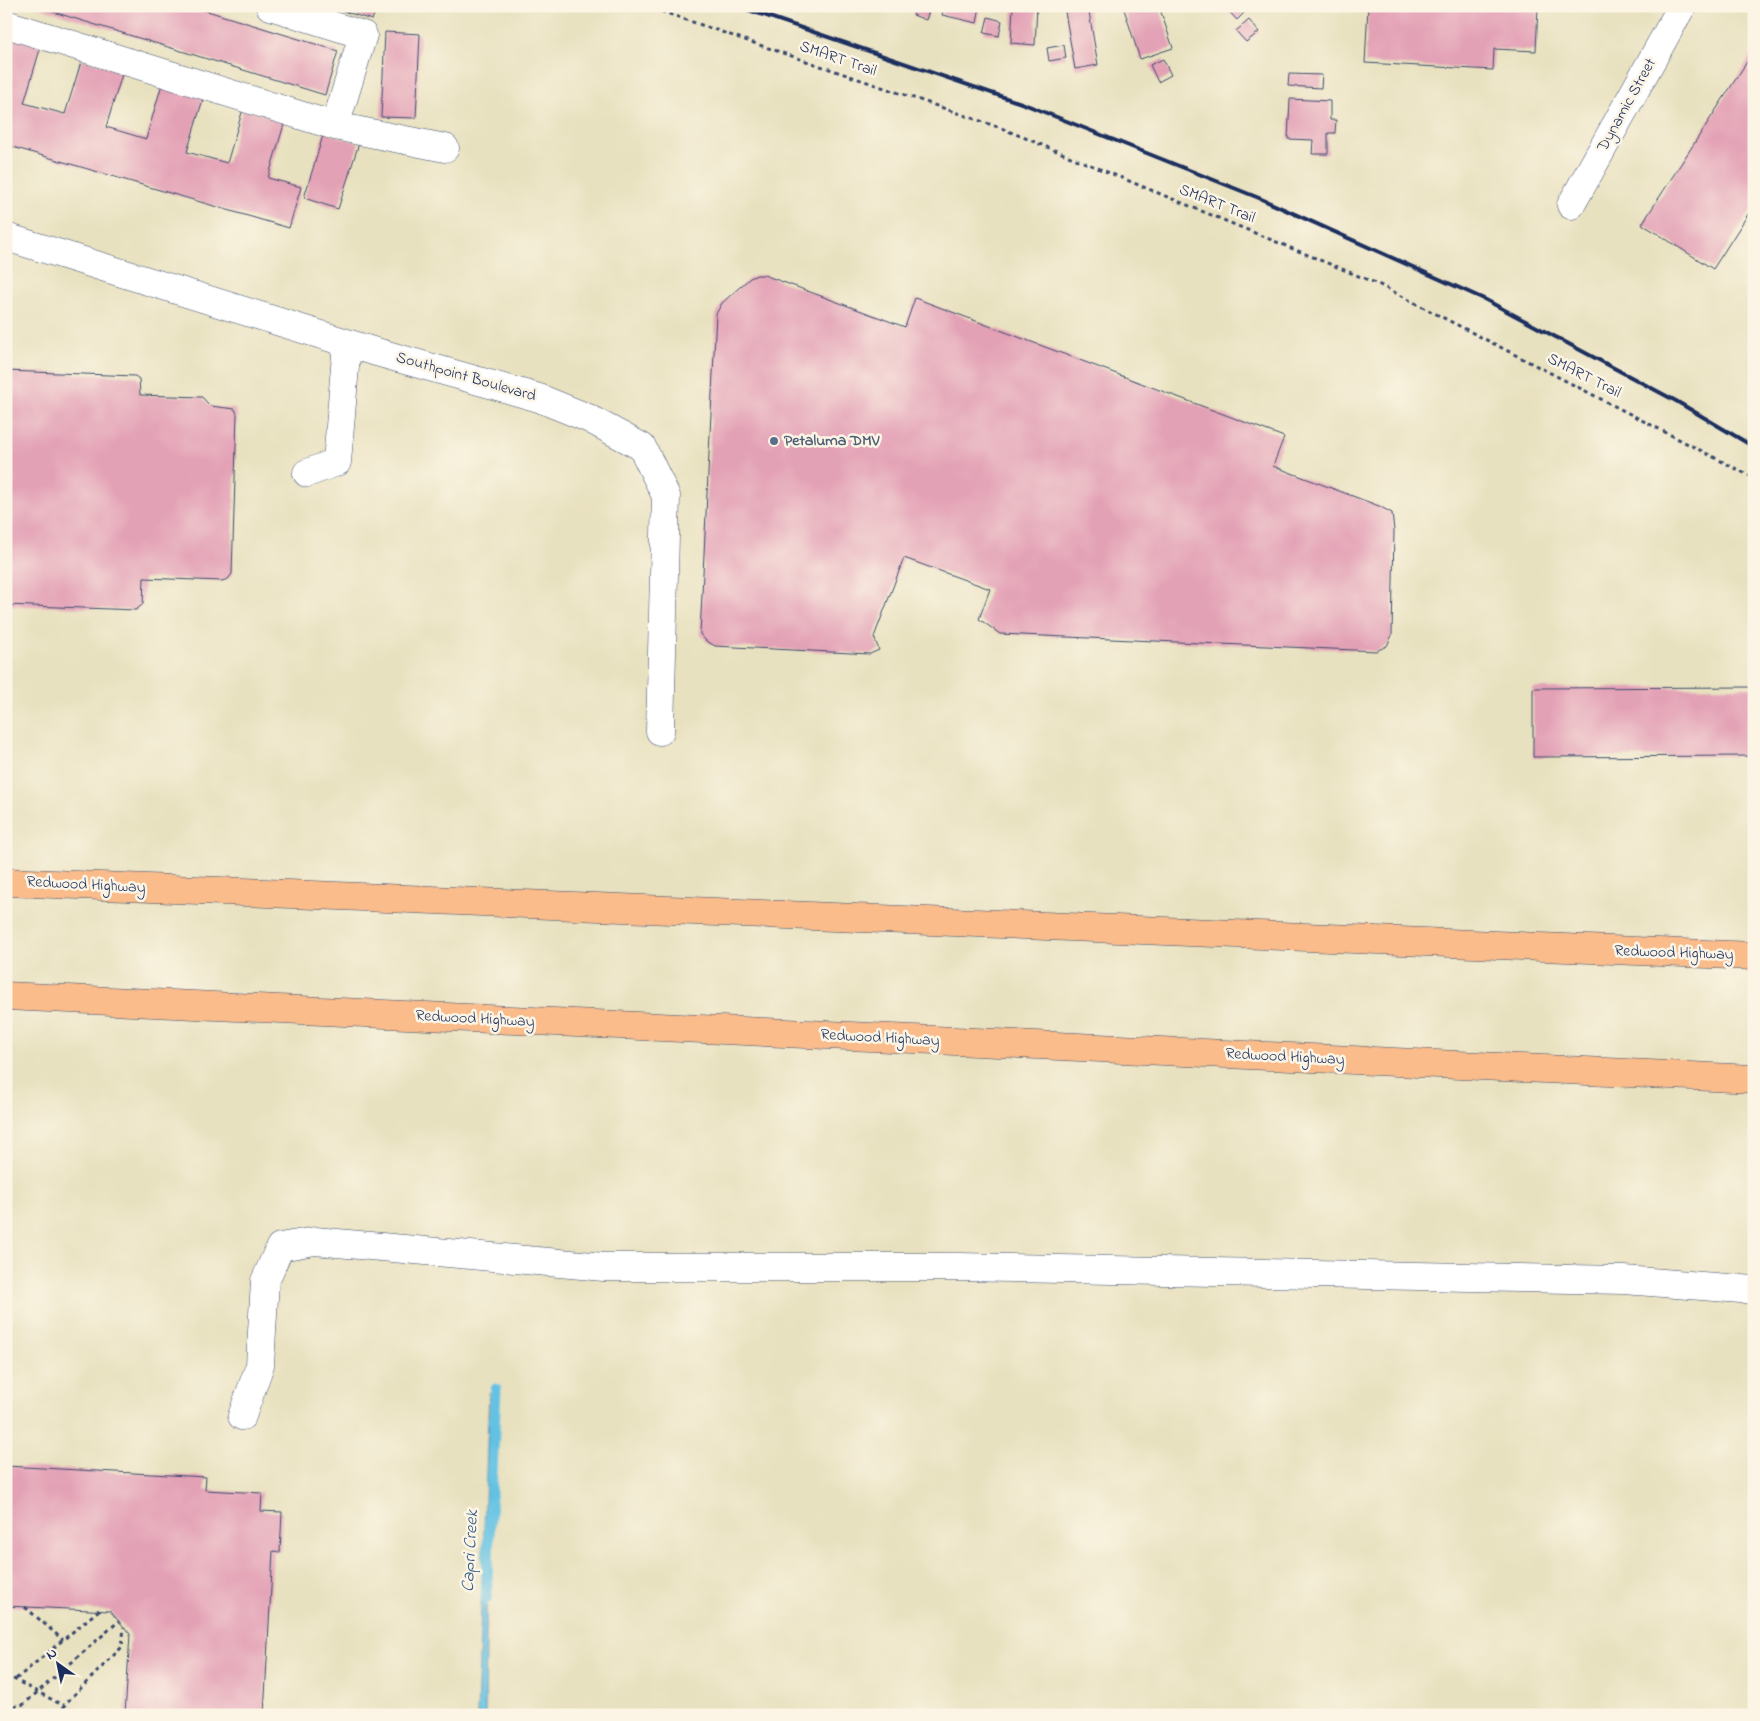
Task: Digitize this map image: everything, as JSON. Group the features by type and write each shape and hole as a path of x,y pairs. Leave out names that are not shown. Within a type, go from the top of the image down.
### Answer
{"highway":[{"name":"Redwood Highway","path":"6,882 1754,956"},
{"name":"Redwood Highway","path":"6,996 1754,1080"}],"street":[{"path":"270,6 363,35 335,126"},
{"name":"Dynamic Street","path":"1571,205 1682,6"},
{"path":"6,24 335,126 445,148"},
{"name":"Southpoint Boulevard","path":"6,237 347,343 539,398 588,418 642,447 666,496 660,731"},
{"path":"307,473 337,462 347,343"},
{"path":"242,1416 260,1365 265,1281 280,1247 316,1241 604,1268 959,1267 1624,1280 1754,1290"}],"path":[{"name":"SMART Trail","path":"646,6 1001,128 1378,284 1754,478"},
{"path":"25,1607 63,1640"},
{"path":"16,1679 99,1610"},
{"path":"6,1709 24,1704 119,1622"},
{"path":"60,1715 64,1705 122,1647 124,1627"},
{"path":"6,1674 81,1715"}],"water":[{"path":"489,1393 485,1715 477,1715"}],"building":[{"path":"34,6 191,6 338,51 325,95"},
{"path":"327,6 377,6 372,20"},
{"path":"916,6 930,8 926,20 913,15"},
{"path":"944,6 980,6 977,23 942,15"},
{"path":"1013,6 1037,6 1035,45 1011,43"},
{"path":"1064,6 1088,6 1098,65 1075,69"},
{"path":"1123,6 1159,6 1173,48 1140,59"},
{"path":"1224,6 1251,6 1237,20"},
{"path":"1368,6 1538,6 1536,51 1494,49 1493,70 1365,63"},
{"path":"988,17 1002,21 999,36 984,33"},
{"path":"1249,20 1259,32 1246,42 1236,31"},
{"path":"385,32 420,34 416,118 381,117"},
{"path":"6,36 41,46 24,103 65,114 82,59 123,71 106,127 146,139 162,84 204,96 187,152 227,163 243,109 285,121 268,178 301,187 289,228 6,145"},
{"path":"1064,45 1066,58 1049,61 1047,48"},
{"path":"1754,51 1754,205 1713,269 1642,224"},
{"path":"1163,59 1171,75 1158,82 1150,65"},
{"path":"1289,74 1322,75 1321,88 1288,86"},
{"path":"1290,99 1330,101 1330,120 1336,120 1335,133 1328,133 1328,154 1312,154 1313,140 1288,139"},
{"path":"324,132 359,143 338,209 304,198"},
{"path":"764,275 905,327 915,298 1284,437 1273,466 1379,506 1392,513 1394,530 1392,635 1387,646 1376,651 1000,634 979,619 990,589 904,558 874,637 879,650 870,654 715,646 706,641 700,634 716,314 722,303 750,278"},
{"path":"6,371 135,376 139,379 140,395 202,397 210,406 235,409 237,414 232,574 228,579 222,581 144,578 143,604 136,610 6,605"},
{"path":"1754,687 1754,756 1533,757 1533,688"},
{"path":"6,1466 206,1477 205,1490 262,1493 261,1511 282,1512 280,1552 273,1551 264,1715 125,1715 130,1634 110,1611 6,1606"}],"waterway":[{"name":"Capri Creek","path":"486,1599 496,1389"}],"railway":[{"path":"737,6 1024,104 1259,198 1484,299 1676,401 1754,447"}],"place":[{"name":"Petaluma DMV","path":"774,441"}]}
